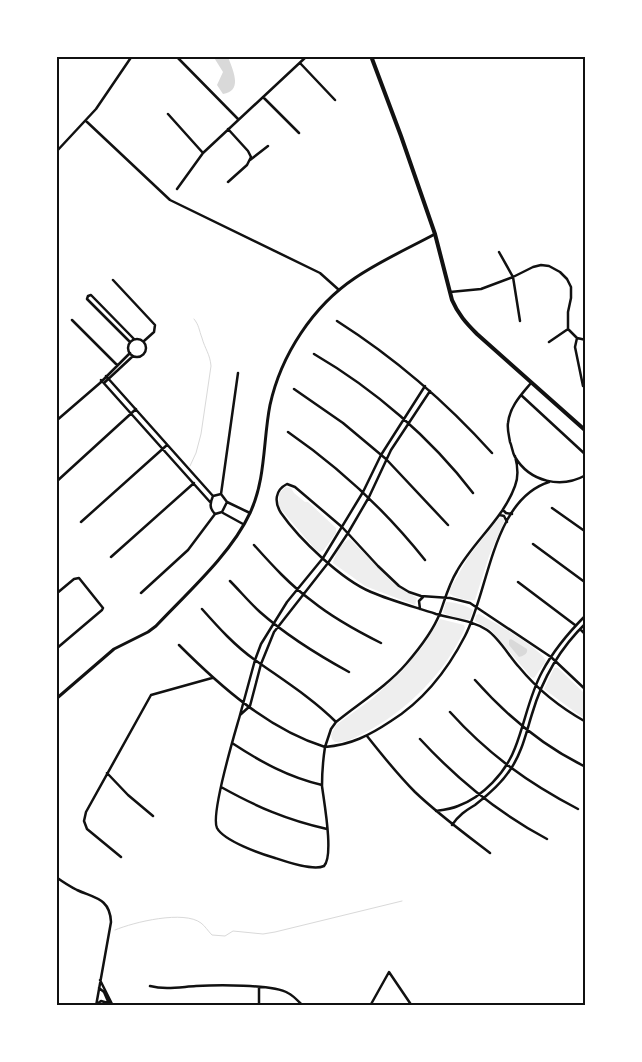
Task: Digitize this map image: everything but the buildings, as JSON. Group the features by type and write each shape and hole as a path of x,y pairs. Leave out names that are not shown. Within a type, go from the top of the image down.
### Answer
{"main road":[{"path":"371,56 435,234 456,309 462,319 586,431"}],"street":[{"path":"56,152 96,109 132,56"},
{"path":"176,56 238,119"},
{"path":"177,189 203,152 307,56"},
{"path":"300,63 335,100"},
{"path":"263,96 299,133"},
{"path":"168,114 203,152"},
{"path":"86,120 170,200 320,273 339,290"},
{"path":"228,129 250,154 256,156"},
{"path":"228,182 250,160 268,146"},
{"path":"250,154 250,160"},
{"path":"56,699 114,649 156,626 228,547 250,513 259,486 270,406 278,379 287,356 313,317 339,290 362,274 435,234"},
{"path":"499,252 513,277 520,321"},
{"path":"450,292 480,289 513,277 533,267 549,266 560,272 567,279 571,287 568,329 577,338 586,340"},
{"path":"113,280 155,325 154,332 144,341"},
{"path":"130,342 87,299 88,296 91,295 134,339"},
{"path":"72,320 117,366"},
{"path":"337,321 378,348 425,386 492,453"},
{"path":"549,342 568,329"},
{"path":"138,338 144,341 146,348 144,354 137,357 130,353 128,347 130,342 138,338"},
{"path":"577,338 575,347 583,386"},
{"path":"56,421 130,353"},
{"path":"314,354 344,373 408,424 444,458 473,493"},
{"path":"105,384 134,356"},
{"path":"238,373 221,494 227,502 250,513"},
{"path":"106,376 213,496"},
{"path":"101,381 210,502 210,506 215,514"},
{"path":"425,386 381,455 363,492 323,558 273,623 261,644 255,660 220,787 216,822 218,829 229,838 261,854 305,866 321,868 328,860 322,768 325,747 331,729 336,722 383,686 406,664 424,640 439,615 451,582 463,560 503,510 512,493 518,467 508,433 508,424 512,407 532,382"},
{"path":"294,389 343,423 386,459 448,525"},
{"path":"240,715 250,706 261,664 278,626 348,533 369,497 386,459 430,391"},
{"path":"521,395 586,454"},
{"path":"56,482 136,409"},
{"path":"288,432 320,455 369,497 425,560"},
{"path":"80,522 168,444"},
{"path":"515,456 527,471 539,479 549,482 567,481 580,478 586,474"},
{"path":"179,645 212,678 288,733 307,742 325,747 341,746 367,736 396,718 415,703 452,659 471,623 496,544 507,522 526,495 549,482"},
{"path":"111,557 194,484"},
{"path":"586,690 555,660 470,603 445,598 425,597 409,592 399,586 342,527 295,487 286,484 277,493 278,508 300,537 357,585 371,592 439,615 471,623 489,631 522,672 541,690 586,722"},
{"path":"210,502 213,496 221,494"},
{"path":"222,512 227,502"},
{"path":"552,508 586,532"},
{"path":"503,510 506,513 512,514"},
{"path":"142,593 188,550 215,514 222,512 243,524"},
{"path":"499,515 504,516 507,522"},
{"path":"533,544 586,583"},
{"path":"254,545 303,594 341,622 381,644"},
{"path":"56,594 74,579 79,578 103,608 56,649"},
{"path":"230,581 273,623 304,645 349,672"},
{"path":"518,582 586,635"},
{"path":"420,608 419,601 425,597"},
{"path":"202,609 222,631 255,660 312,699 336,722"},
{"path":"436,811 460,806 495,780 515,748 536,685 551,657 575,625 586,615"},
{"path":"452,825 463,811 484,798 500,784 511,769 521,751 541,690 555,660 586,623"},
{"path":"121,857 87,829 84,821 86,812 152,695 212,678"},
{"path":"475,680 491,698 527,730 555,751 586,767"},
{"path":"450,712 470,734 511,769 553,796 578,809"},
{"path":"367,736 402,778 436,811 490,853"},
{"path":"420,739 478,794 516,822 547,838"},
{"path":"232,743 277,770 322,785"},
{"path":"107,773 128,795 153,816"},
{"path":"220,787 270,812 298,823 327,829"},
{"path":"56,877 77,890 104,902 111,915 96,1005"},
{"path":"370,1006 388,972 412,1006"},
{"path":"100,980 110,1005"},
{"path":"150,986 159,989 206,985 282,990 289,993 303,1006"},
{"path":"99,988 104,992 110,1005"},
{"path":"259,988 259,1006"},
{"path":"96,1005 102,1001 110,1005"}],"shaded area":[{"path":"213,56 228,57 235,78 235,84 229,92 223,94 217,85 223,72"},
{"path":"285,487 291,488 294,493 305,502 308,502 336,528 336,533 323,551 319,552 314,548 279,507 279,494"},
{"path":"502,517 504,522 489,556 475,600 462,599 450,594 450,589 469,556 499,518"},
{"path":"350,539 393,583 417,598 415,605 365,586 333,563 339,549"},
{"path":"446,602 460,604 473,610 470,619 465,620 445,614 443,612"},
{"path":"479,614 516,636 543,656 546,661 534,678 531,677 491,630 475,621 476,615"},
{"path":"440,619 464,625 465,628 457,644 436,675 410,702 380,724 350,740 335,742 331,735 336,725 372,699 403,670 423,646"},
{"path":"511,639 527,649 524,655 519,657 509,645 509,640"},
{"path":"554,668 558,668 586,695 586,720 544,689"}],"waterway":[{"path":"190,466 201,434 211,366 210,358 194,319"},
{"path":"115,930 146,921 183,917 201,923 212,935 225,936 233,931 263,934 402,901"}]}
